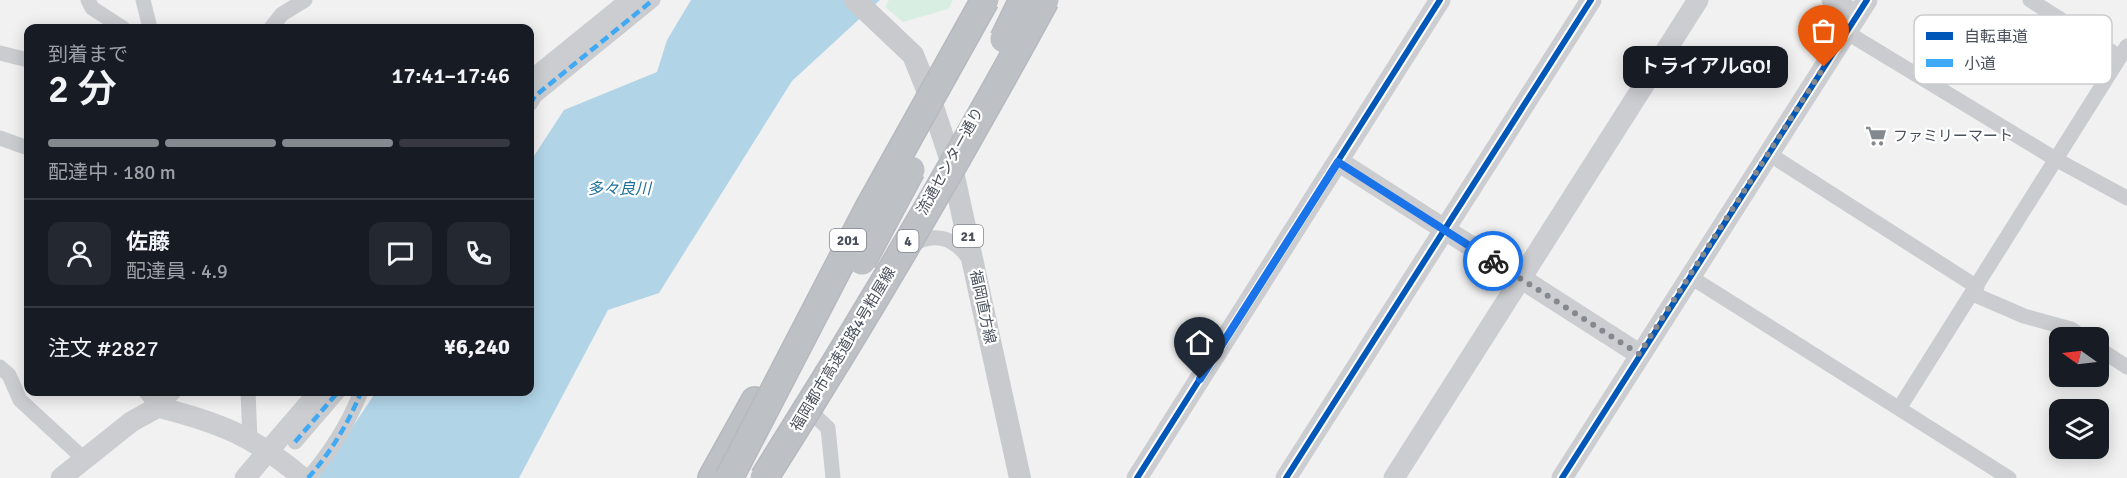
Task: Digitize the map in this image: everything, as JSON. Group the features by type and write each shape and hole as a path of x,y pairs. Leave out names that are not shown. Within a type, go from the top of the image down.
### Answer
{"highway":[{"name":"201","path":"712,478 838,257 979,0"},
{"path":"729,478 869,208 985,0"},
{"path":"758,423 837,304 1004,0"},
{"path":"916,226 955,137 1023,0"},
{"name":"流通センター通り","path":"770,478 877,293 950,158 1041,0"},
{"name":"福岡都市高速道路4号粕屋線","path":"764,478 814,399 916,226 1045,0"}],"main road":[{"name":"福岡直方線","path":"864,7 913,55 928,92 950,158 1020,472"}],"street":[{"path":"88,0 92,8 117,24"},
{"path":"143,0 149,24"},
{"path":"274,24 282,14 305,0"},
{"path":"534,79 631,0"},
{"path":"534,96 653,0"},
{"path":"1137,478 1440,0"},
{"path":"1286,478 1591,0"},
{"path":"1394,478 1698,0"},
{"path":"1832,0 1914,57"},
{"path":"2030,0 2058,15"},
{"path":"1562,478 1639,354 1857,16"},
{"path":"2112,71 2124,51"},
{"path":"0,53 24,59"},
{"path":"1951,84 2057,160 2127,198"},
{"path":"1900,407 2104,84"},
{"path":"0,138 24,147"},
{"path":"1769,154 1975,290 2024,316 2063,327"},
{"path":"1338,162 1639,354"},
{"path":"877,293 909,246 921,239 940,236 962,247 975,269"},
{"path":"1689,276 1900,407 2009,478"},
{"path":"2109,355 2127,367"},
{"path":"0,367 9,375 20,400 84,459"},
{"path":"248,396 250,439"},
{"path":"245,478 315,396"},
{"path":"295,442 335,396"},
{"path":"308,478 323,460 349,419 358,396"},
{"path":"61,478 132,422 152,399 207,419 250,439 269,449 303,478"},
{"path":"809,410 828,428 833,478"}],"green space":[{"path":"889,0 953,0 948,9 903,22 885,7"}],"water":[{"name":"多々良川","path":"691,0 880,0 792,81 659,293 608,310 519,478 318,478 373,396 534,396 534,156 564,110 657,72 667,40"}],"marked path":[{"path":"534,98 653,0"},
{"path":"295,442 335,396"},
{"path":"308,478 338,437 359,396"}],"cycle path":[{"path":"1137,478 1440,0"},
{"path":"1286,478 1591,0"},
{"path":"1562,478 1867,0"}],"way so far":[{"path":"1493,261 1639,354 1824,67"}],"place":[{"name":"トライアルGO!","path":"1824,67"},
{"name":"ファミリーマート","path":"1876,136"}],"route":[{"path":"1200,379 1338,162 1493,261"}]}
